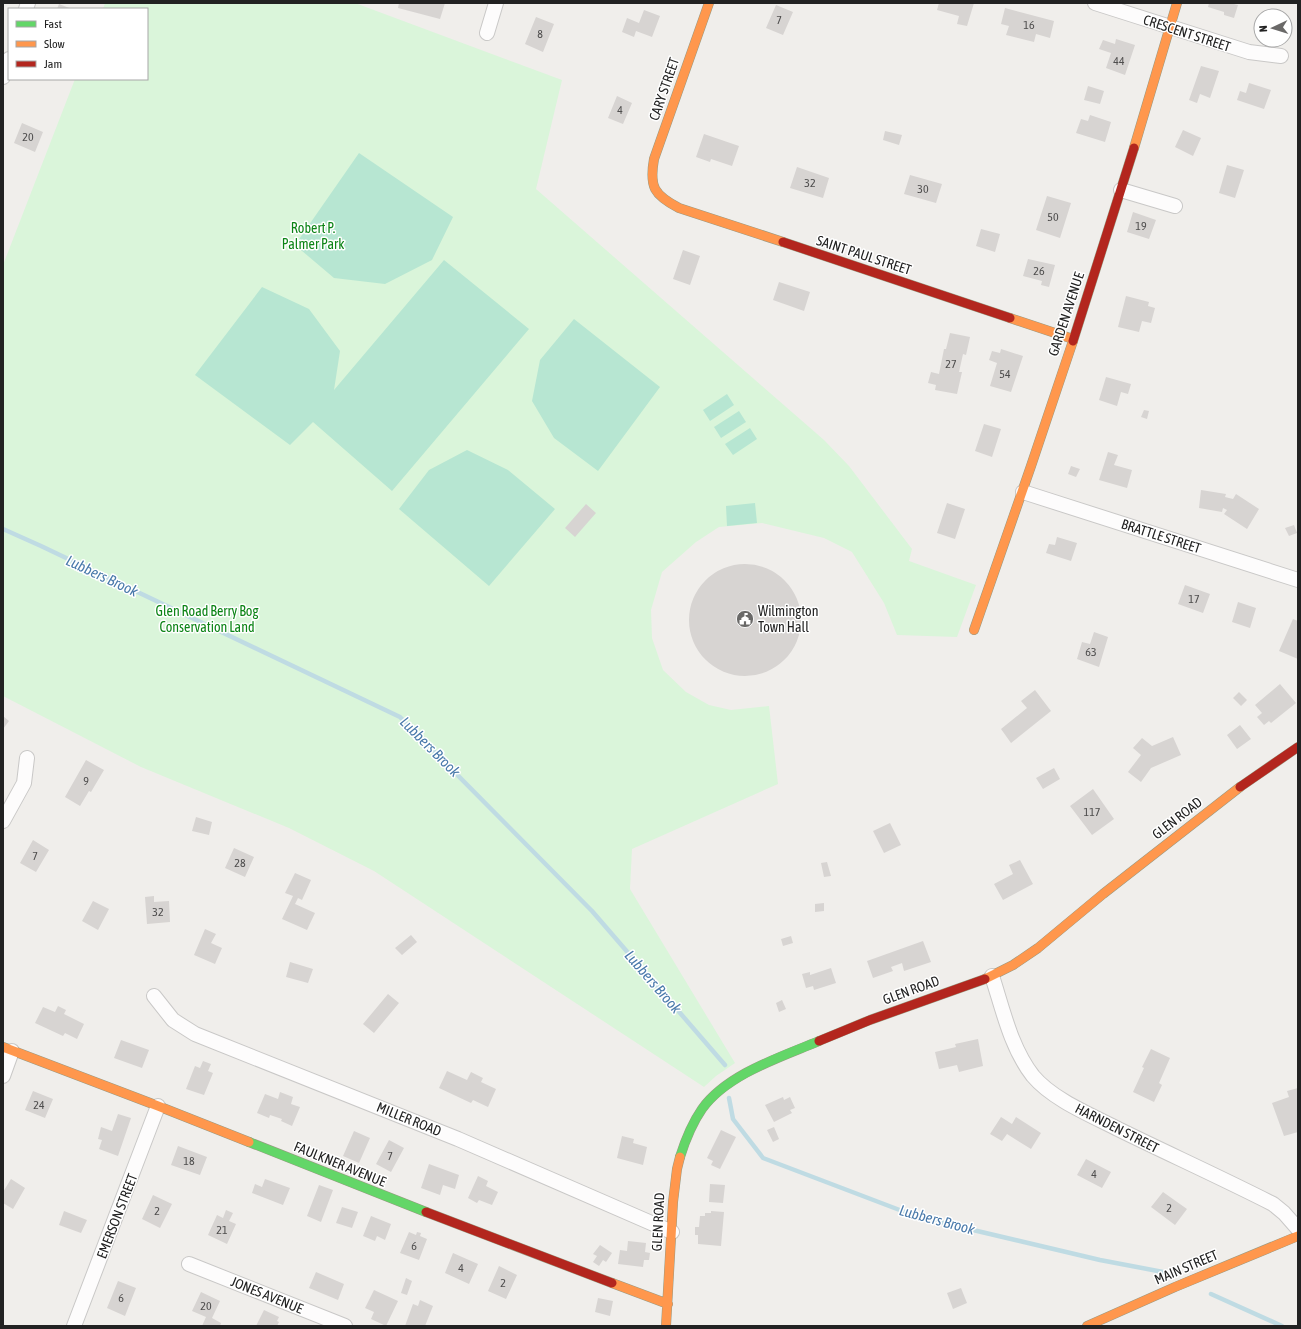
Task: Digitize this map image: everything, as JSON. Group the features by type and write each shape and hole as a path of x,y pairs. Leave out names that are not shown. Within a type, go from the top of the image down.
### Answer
{"street":[{"path":"487,34 496,3"},
{"name":"CARY STREET","path":"652,186 651,174 654,159 709,3"},
{"name":"CRESCENT STREET","path":"1095,3 1253,53 1281,56"},
{"name":"GARDEN AVENUE","path":"974,630 1023,492 1121,190 1177,3"},
{"path":"3,77 8,62"},
{"name":"SAINT PAUL STREET","path":"652,186 662,200 679,208 1073,338"},
{"path":"1121,190 1175,206"},
{"name":"BRATTLE STREET","path":"1023,492 1298,580"},
{"name":"GLEN ROAD","path":"666,1326 675,1183 682,1151 695,1121 703,1108 714,1096 726,1086 757,1067 870,1020 992,976 1013,966 1038,948 1108,889 1231,793 1298,747"},
{"path":"3,821 24,783 27,758"},
{"name":"HARNDEN STREET","path":"992,976 1016,1045 1033,1076 1043,1087 1088,1114 1273,1204 1284,1213 1298,1229"},
{"name":"MILLER ROAD","path":"154,996 173,1020 195,1034 458,1139 672,1232"},
{"path":"3,1076 8,1049"},
{"name":"FAULKNER AVENUE","path":"8,1049 158,1106 367,1190 668,1304"},
{"name":"EMERSON STREET","path":"74,1326 158,1106"},
{"name":"MAIN STREET","path":"1087,1326 1175,1287 1298,1236"},
{"name":"JONES AVENUE","path":"189,1264 345,1326"}],"green space":[{"name":"Robert P. Palmer Park","path":"105,3 355,3 562,80 536,189 824,440 849,466 912,549 909,561 976,585 957,637 897,635 884,603 852,552 824,538 762,523 719,527 696,542 662,572 651,610 652,638 663,670 686,692 709,705 731,710 769,706 778,784 632,849 630,889 735,1063 716,1076 704,1087 374,871 289,828 141,767 3,696 3,265 75,80 148,80 148,8 103,8"},
{"path":"359,153 453,217 432,260 385,284 334,278 295,245"},
{"path":"444,260 529,329 392,491 313,422 290,445 195,375 262,287 309,309 340,351 334,390"},
{"path":"574,319 660,387 598,471 554,438 532,401 540,360"},
{"path":"727,394 734,405 710,421 703,410"},
{"path":"739,411 746,422 721,438 714,427"},
{"path":"750,428 757,439 733,455 725,444"},
{"path":"467,450 508,470 555,509 489,586 399,509 429,470"},
{"path":"755,503 757,523 727,526 726,506"}],"building":[{"path":"399,3 445,3 440,19 398,8"},
{"path":"939,3 974,3 967,26 957,24 959,16 937,10"},
{"path":"1209,3 1230,3 1238,5 1234,18 1224,15 1224,12 1208,7"},
{"path":"59,4 69,8 57,8"},
{"path":"776,5 793,12 783,35 766,28"},
{"path":"1005,8 1054,21 1050,38 1036,34 1034,42 1006,35 1009,26 1001,24"},
{"path":"644,10 660,16 652,37 636,31 634,37 622,32 627,18 639,23"},
{"path":"536,17 554,24 543,52 525,44"},
{"path":"1116,39 1135,45 1125,75 1106,68 1111,53 1099,49 1103,40 1115,44"},
{"path":"1201,66 1219,71 1210,98 1200,94 1197,103 1189,100"},
{"path":"1249,83 1271,90 1264,109 1237,100 1240,91 1246,93"},
{"path":"1088,86 1104,91 1100,104 1084,100"},
{"path":"617,96 632,103 623,124 608,118"},
{"path":"1090,115 1111,122 1105,142 1076,133 1081,119 1088,121"},
{"path":"22,123 43,132 35,152 14,143"},
{"path":"1183,130 1201,138 1193,156 1175,147"},
{"path":"885,131 902,135 899,145 883,140"},
{"path":"704,134 739,146 732,166 711,159 710,162 696,157"},
{"path":"1227,165 1244,170 1235,198 1219,193"},
{"path":"797,167 829,178 823,198 790,188"},
{"path":"910,175 942,184 936,203 904,194"},
{"path":"1047,196 1071,203 1060,238 1036,230"},
{"path":"1133,212 1156,220 1149,239 1127,232"},
{"path":"981,229 1000,234 995,252 976,246"},
{"path":"683,250 700,256 690,285 673,279"},
{"path":"1028,259 1055,265 1049,287 1041,285 1042,281 1023,276"},
{"path":"779,282 810,292 804,311 773,300"},
{"path":"1126,296 1149,302 1148,306 1155,308 1151,323 1142,321 1139,332 1118,327"},
{"path":"950,333 970,337 966,355 963,354 959,372 962,372 957,394 935,390 936,385 928,383 931,372 939,374 944,349 946,349"},
{"path":"1001,349 1023,356 1011,392 990,386 997,363 989,360 992,351 1000,353"},
{"path":"1106,377 1131,384 1128,394 1121,392 1117,406 1099,400"},
{"path":"1144,410 1149,411 1147,419 1141,417"},
{"path":"984,424 1001,429 992,457 975,451"},
{"path":"1108,452 1118,455 1114,465 1132,470 1127,488 1099,480"},
{"path":"1071,466 1080,469 1076,477 1068,474"},
{"path":"1201,490 1226,494 1225,497 1233,499 1236,494 1259,509 1247,529 1224,514 1227,510 1223,508 1222,512 1199,508"},
{"path":"947,503 965,509 955,539 937,533"},
{"path":"586,504 596,513 575,537 565,528"},
{"path":"1294,525 1297,533 1289,536 1285,528"},
{"path":"1057,537 1077,543 1071,561 1046,553 1049,544 1055,545"},
{"name":"Wilmington Town Hall","path":"745,564 767,568 785,580 797,598 801,620 797,642 785,660 767,672 745,676 723,672 705,660 693,642 689,620 693,598 705,580 723,568"},
{"path":"1185,585 1210,594 1203,613 1178,604"},
{"path":"1238,602 1256,608 1250,628 1232,622"},
{"path":"1293,619 1298,621 1298,659 1279,651"},
{"path":"1094,632 1108,637 1099,667 1077,659 1082,642 1090,644"},
{"path":"1280,684 1296,703 1271,723 1269,721 1264,725 1257,717 1262,713 1255,705"},
{"path":"1035,690 1051,711 1011,743 1001,729 1027,708 1021,701"},
{"path":"1239,692 1247,700 1241,706 1233,698"},
{"path":"3,716 9,721 3,729"},
{"path":"1240,725 1251,739 1237,749 1227,735"},
{"path":"1173,737 1181,755 1151,768 1141,782 1128,772 1141,755 1133,748 1142,738 1152,746"},
{"path":"86,760 104,770 91,792 89,791 80,806 65,797"},
{"path":"1054,768 1060,779 1043,789 1036,778"},
{"path":"1093,789 1114,819 1092,835 1070,806"},
{"path":"196,817 212,822 209,835 192,831"},
{"path":"890,823 901,845 884,853 873,831"},
{"path":"33,840 49,850 36,872 20,863"},
{"path":"234,848 254,857 245,877 225,868"},
{"path":"1020,860 1033,884 1003,900 994,884 1013,874 1009,865"},
{"path":"827,862 831,876 824,877 821,863"},
{"path":"295,873 311,880 302,900 298,898 295,904 315,913 307,930 282,919 293,896 285,893"},
{"path":"154,896 154,902 169,901 170,922 147,924 145,897"},
{"path":"93,901 109,909 98,930 82,921"},
{"path":"824,903 824,911 815,912 815,904"},
{"path":"205,929 216,934 211,943 222,948 215,964 194,955"},
{"path":"411,935 417,942 402,955 395,948"},
{"path":"791,936 793,943 783,946 781,939"},
{"path":"923,941 931,962 904,971 902,963 891,967 893,971 873,978 867,961"},
{"path":"290,962 313,969 308,983 286,977"},
{"path":"831,968 836,983 814,990 813,986 806,988 802,974 810,972 810,975"},
{"path":"388,994 399,1003 374,1033 363,1024"},
{"path":"782,1000 786,1009 779,1012 776,1003"},
{"path":"58,1006 66,1010 64,1014 84,1024 77,1039 65,1033 63,1036 35,1023 43,1007 55,1012"},
{"path":"978,1039 983,1066 959,1072 957,1065 939,1069 935,1052 956,1047 955,1044"},
{"path":"121,1040 149,1050 142,1068 114,1058"},
{"path":"1151,1049 1170,1058 1159,1083 1162,1085 1154,1102 1133,1092 1144,1068 1142,1067"},
{"path":"203,1061 211,1064 208,1071 213,1073 204,1095 186,1089 195,1066 200,1068"},
{"path":"447,1071 467,1080 471,1072 483,1078 481,1082 496,1089 488,1107 473,1100 471,1103 439,1088"},
{"path":"1298,1088 1298,1132 1284,1136 1272,1103 1289,1097 1287,1091"},
{"path":"33,1091 53,1099 45,1118 25,1110"},
{"path":"280,1092 293,1097 291,1104 300,1107 292,1126 281,1121 282,1119 270,1115 269,1118 257,1113 265,1094 278,1099"},
{"path":"783,1097 784,1100 790,1097 795,1108 790,1110 792,1113 774,1122 765,1105"},
{"path":"118,1114 131,1118 118,1156 99,1149 102,1140 98,1139 101,1127 112,1131"},
{"path":"1001,1117 1012,1124 1016,1117 1041,1133 1031,1149 1007,1134 1002,1141 990,1134"},
{"path":"774,1127 779,1139 773,1142 767,1130"},
{"path":"721,1130 736,1137 720,1169 711,1165 713,1161 707,1158"},
{"path":"354,1131 370,1138 359,1163 343,1156"},
{"path":"622,1136 634,1139 633,1143 647,1147 643,1165 617,1158"},
{"path":"389,1140 404,1148 391,1172 376,1164"},
{"path":"178,1146 207,1157 200,1175 171,1165"},
{"path":"1086,1159 1111,1172 1102,1188 1077,1175"},
{"path":"429,1164 459,1175 455,1189 443,1185 440,1195 421,1188"},
{"path":"478,1176 488,1181 486,1186 498,1192 492,1205 479,1200 477,1203 468,1198"},
{"path":"11,1179 25,1188 13,1209 3,1203 3,1192"},
{"path":"265,1179 290,1188 283,1205 252,1193 255,1184 262,1187"},
{"path":"710,1184 725,1185 723,1203 709,1202"},
{"path":"319,1185 333,1190 321,1222 307,1216"},
{"path":"1163,1192 1187,1209 1175,1225 1151,1207"},
{"path":"153,1195 172,1204 160,1228 142,1219"},
{"path":"342,1207 358,1212 352,1228 336,1223"},
{"path":"226,1210 233,1213 229,1221 236,1224 227,1244 208,1235 217,1215 223,1218"},
{"path":"64,1211 87,1220 81,1233 59,1225"},
{"path":"711,1211 724,1212 721,1246 698,1244 698,1235 695,1235 695,1227 699,1227 700,1216 705,1216 705,1213 711,1213"},
{"path":"371,1216 391,1224 385,1240 377,1236 375,1241 363,1236"},
{"path":"409,1232 416,1235 417,1232 421,1233 420,1236 427,1239 419,1260 400,1253"},
{"path":"628,1241 646,1243 645,1252 650,1253 649,1260 644,1260 643,1267 618,1264 620,1250 627,1251"},
{"path":"600,1245 612,1253 606,1262 603,1260 599,1266 593,1262 597,1256 593,1254"},
{"path":"453,1253 478,1264 469,1284 445,1273"},
{"path":"499,1266 517,1275 506,1299 488,1291"},
{"path":"316,1272 344,1284 338,1300 309,1288"},
{"path":"406,1278 412,1281 407,1295 401,1293"},
{"path":"118,1281 136,1288 125,1316 107,1308"},
{"path":"961,1288 967,1303 953,1309 947,1293"},
{"path":"374,1290 398,1301 386,1326 371,1319 374,1312 365,1308"},
{"path":"201,1292 220,1301 212,1318 221,1323 220,1326 202,1326 206,1317 192,1311"},
{"path":"598,1298 613,1301 610,1316 595,1312"},
{"path":"420,1300 433,1306 425,1326 405,1326 413,1304 418,1306"},
{"path":"264,1310 279,1317 277,1326 256,1326"}],"waterway":[{"name":"Lubbers Brook","path":"3,529 400,717 592,911 725,1065"},
{"name":"Lubbers Brook","path":"729,1098 733,1119 763,1158 918,1217 1100,1260 1163,1272"},
{"name":"Lubbers Brook","path":"1211,1294 1282,1326"}],"traffic: fast":[{"path":"680,1157 684,1145 702,1109 725,1086 740,1076 772,1060 819,1041"},
{"path":"249,1142 426,1212"}],"traffic: slow":[{"path":"709,3 654,159 652,177 653,183 655,189 664,199 679,208 783,242"},
{"path":"1134,148 1177,3"},
{"path":"1010,318 1073,339"},
{"path":"974,630 1073,341"},
{"path":"985,979 1013,965 1038,948 1103,894 1240,787"},
{"path":"3,1047 249,1142"},
{"path":"666,1326 673,1202 680,1157"},
{"path":"1087,1326 1175,1287 1298,1236"},
{"path":"612,1283 668,1304"}],"traffic: jam":[{"path":"1073,341 1134,148"},
{"path":"783,242 1010,318"},
{"path":"1240,787 1298,747"},
{"path":"819,1041 870,1020 985,979"},
{"path":"426,1212 612,1283"}],"place":[{"name":"Wilmington Town Hall","path":"745,619"}],"park label":[{"name":"Glen Road Berry Bog Conservation Land","path":"207,620"}]}
